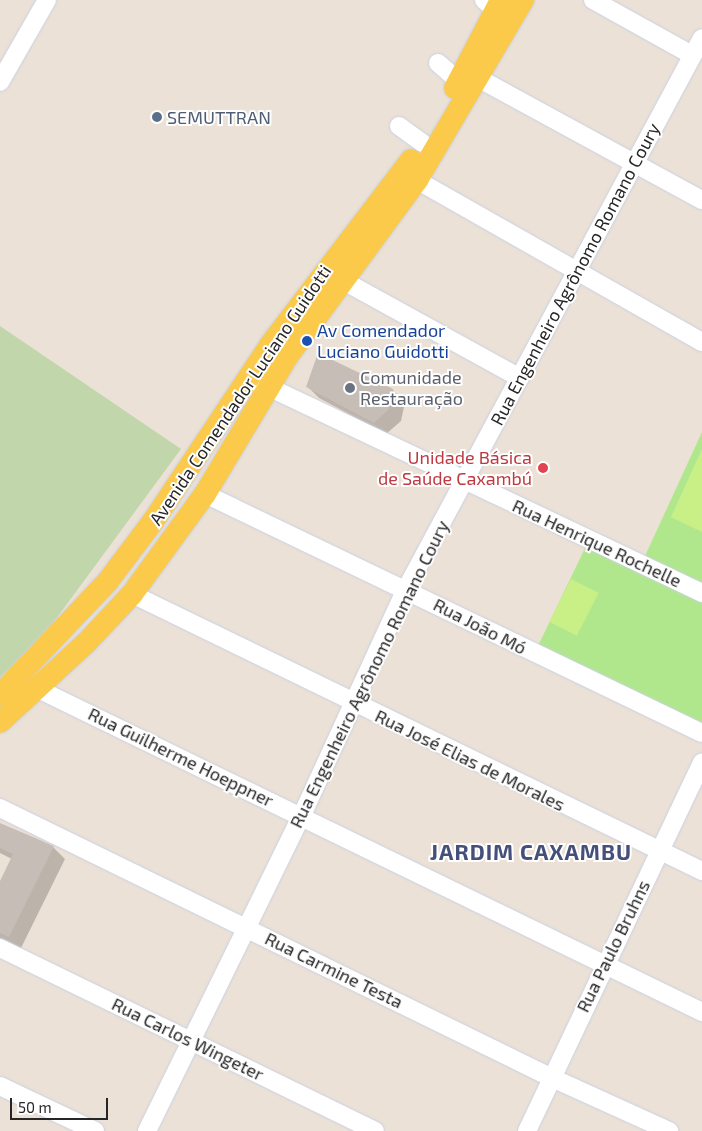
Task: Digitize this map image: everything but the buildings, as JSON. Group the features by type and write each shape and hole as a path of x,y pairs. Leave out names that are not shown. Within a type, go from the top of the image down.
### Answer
{"main road":[{"name":"Avenida Comendador Luciano Guidotti","path":"0,722 87,642 132,594 205,494 268,388 342,280 410,176 469,80 523,0"},
{"name":"Avenida Comendador Luciano Guidotti","path":"0,695 108,581 154,520 249,375 324,270 410,176 422,143 469,80 494,3"}],"street":[{"path":"0,82 47,0"},
{"path":"593,0 692,55"},
{"name":"Rua Engenheiro Agrônomo Romano Coury","path":"147,1131 302,815 406,588 702,38"},
{"path":"438,63 635,162 702,200"},
{"path":"399,126 422,143"},
{"path":"410,176 702,342"},
{"path":"342,280 520,378"},
{"name":"Rua Henrique Rochelle","path":"249,375 268,388 702,594"},
{"name":"Rua João Mó","path":"205,494 406,588 702,733"},
{"name":"Rua José Elias de Morales","path":"132,594 352,703 702,871"},
{"name":"Rua Guilherme Hoeppner","path":"36,688 302,815 604,966 702,1012"},
{"name":"Rua Paulo Bruhns","path":"527,1131 550,1077 702,762"},
{"name":"Rua Carmine Testa","path":"0,808 550,1077 669,1131"},
{"name":"Rua Carlos Wingeter","path":"0,948 191,1039 375,1131"},
{"path":"0,1086 95,1131"}],"green space":[{"path":"0,326 181,449 39,642 0,678"},
{"path":"702,432 702,585 645,556"},
{"path":"702,449 702,532 671,517"},
{"path":"587,544 702,600 702,728 537,648"},
{"path":"571,579 599,593 577,636 549,622"}],"place":[{"name":"SEMUTTRAN","path":"157,117"},
{"name":"Av Comendador Luciano Guidotti","path":"307,341"},
{"name":"Comunidade Restauração","path":"350,388"},
{"name":"Unidade Básica de Saúde Caxambú","path":"543,468"}],"district":[{"name":"JARDIM CAXAMBU","path":"531,852"}]}
